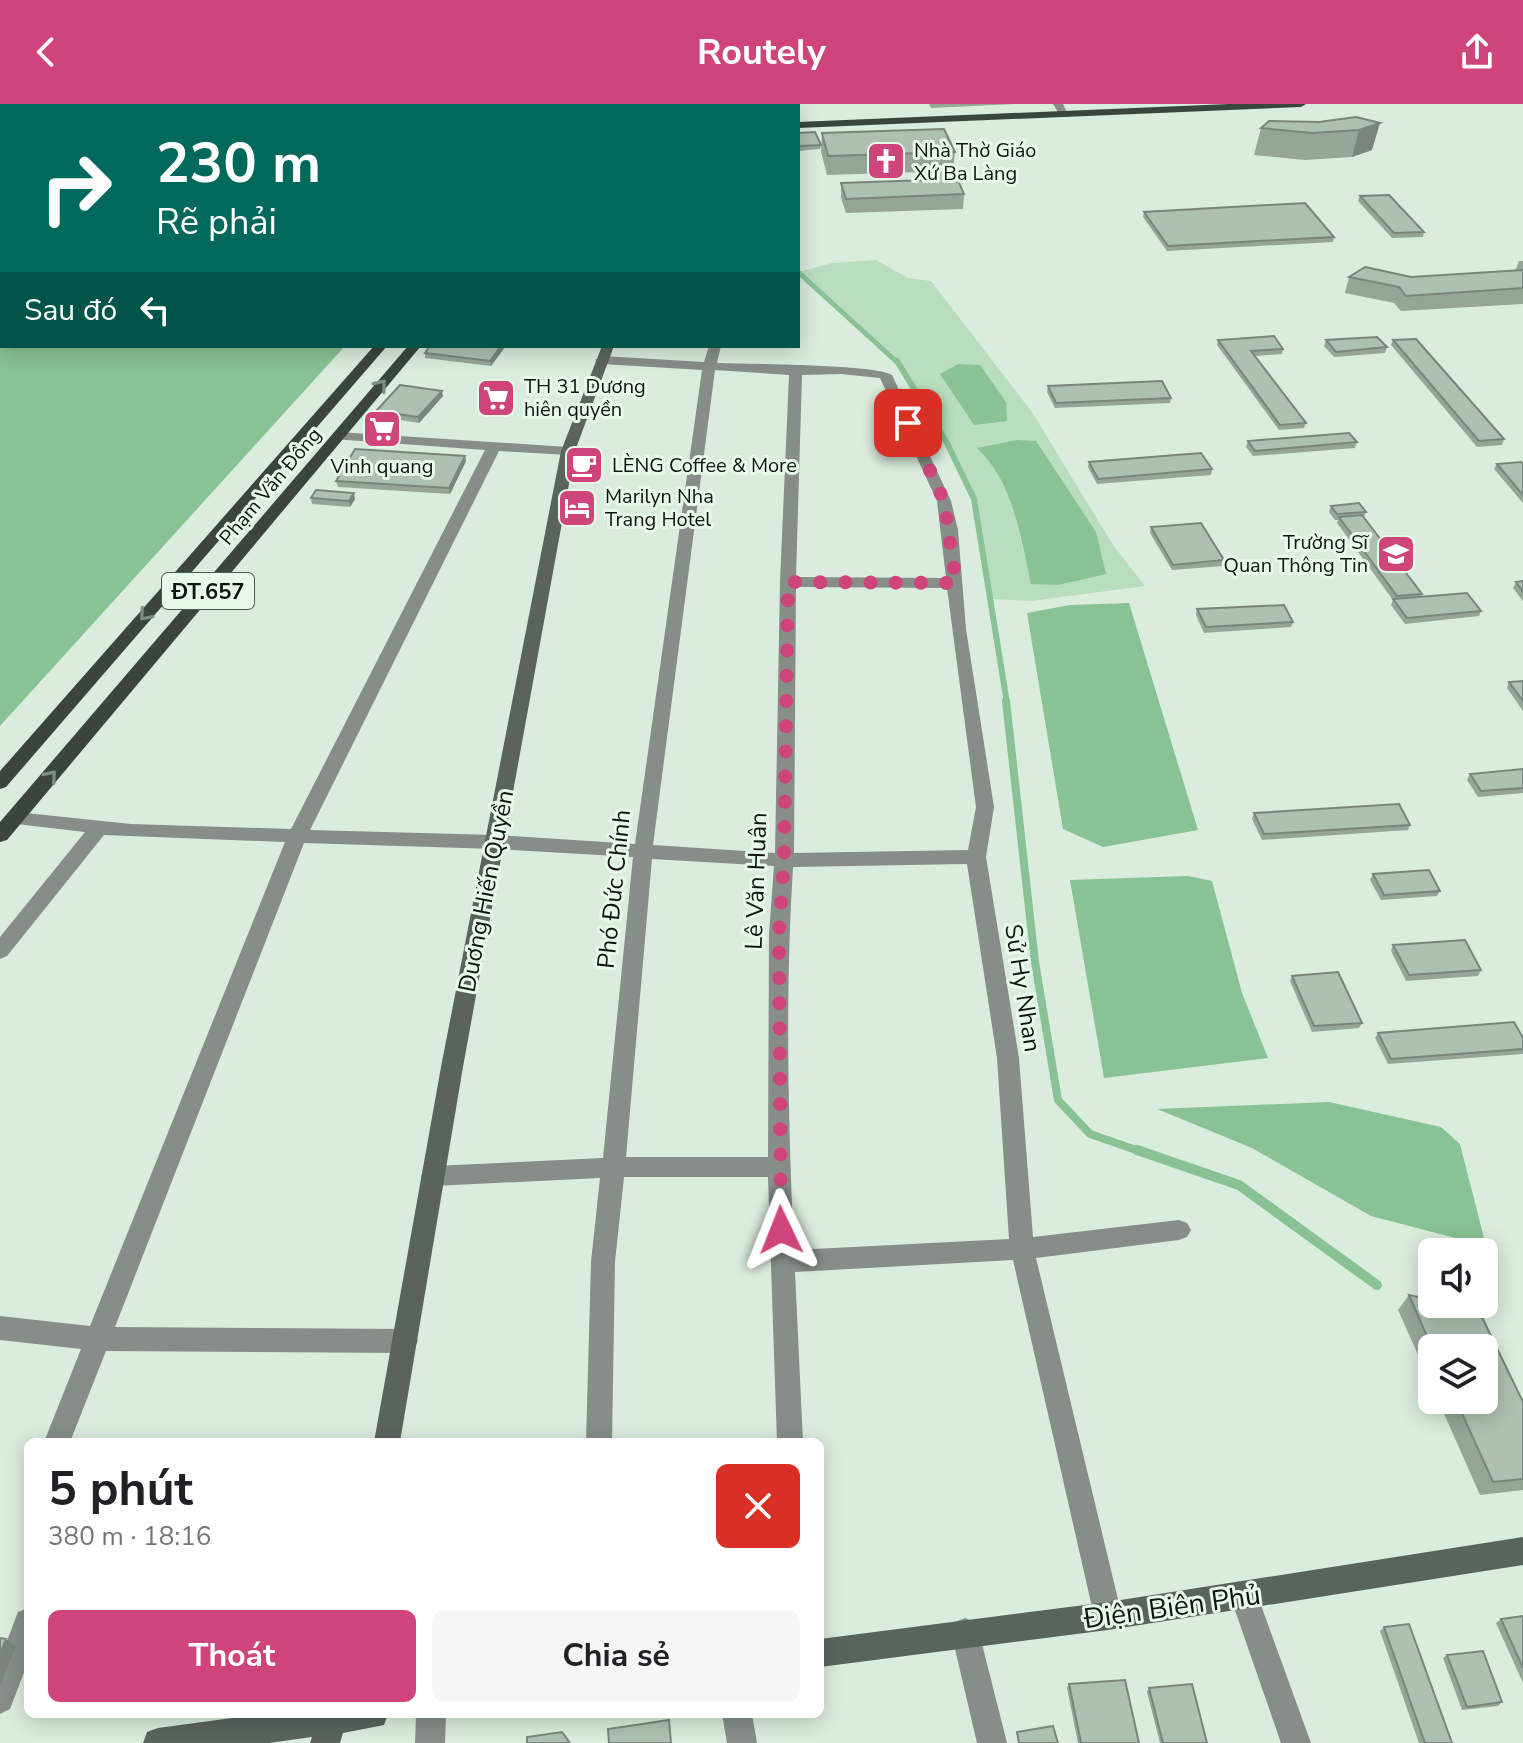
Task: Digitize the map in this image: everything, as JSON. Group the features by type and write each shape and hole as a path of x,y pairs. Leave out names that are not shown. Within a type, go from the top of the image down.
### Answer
{"main road":[{"path":"800,125 1301,104"},
{"name":"Phạm Văn Đồng","path":"0,783 379,348"},
{"name":"Phạm Văn Đồng","path":"0,835 8,816 413,348"}],"street":[{"path":"1058,104 1065,115"},
{"path":"605,353 712,356 796,371"},
{"name":"Duơng Hiến Quyền","path":"388,1438 433,1176 568,451 605,353"},
{"name":"Phó Đức Chính","path":"599,1438 603,1262 615,1167 643,852 712,356"},
{"name":"Sử Hy Nhan","path":"796,371 841,370 885,375 944,501 956,583 958,629 985,807 976,857 1008,1058 1022,1249 1108,1616"},
{"name":"Lê Văn Huân","path":"790,1438 779,1167 779,934 784,860 788,582 796,371"},
{"path":"338,436 568,451"},
{"path":"59,1438 297,837 494,446"},
{"path":"788,582 956,583"},
{"path":"8,816 100,827 297,837 495,842 784,860 976,857"},
{"path":"0,951 100,827"},
{"path":"433,1176 615,1167 779,1167"},
{"path":"782,1262 1022,1249 1179,1230"},
{"path":"0,1328 100,1339 405,1341"},
{"name":"Điện Biên Phủ","path":"824,1652 1108,1616 1523,1551"},
{"path":"1244,1596 1296,1743"},
{"path":"965,1632 992,1743"},
{"path":"0,1699 24,1633"},
{"path":"158,1743 330,1726 359,1718"},
{"path":"430,1743 431,1718"},
{"path":"738,1718 742,1743"}],"shaded area":[{"path":"876,260 908,278 931,281 1032,412 1113,545 1145,586 1031,601 990,599 974,499 947,443 896,359 800,272 832,263","holes":["1036,441 1065,487 1031,584 1013,505 992,462"]},
{"path":"0,348 343,348 0,726"},
{"path":"958,364 980,365 1006,402 1007,421 974,425 940,374"},
{"path":"1017,440 1036,441 1096,532 1106,574 1058,585 1031,584 1014,511 1000,477 977,448"},
{"path":"1129,603 1198,830 1103,847 1063,829 1027,613 1070,605"},
{"path":"1188,876 1212,881 1242,993 1268,1058 1104,1078 1070,880"},
{"path":"1329,1102 1441,1127 1460,1144 1484,1238 1455,1238 1371,1216 1252,1148 1157,1109"}],"building":[{"path":"1356,117 1380,123 1359,130 1312,133 1261,128 1269,121 1319,122"},
{"path":"944,129 955,152 828,156 822,133"},
{"path":"815,132 821,145 800,146 800,133"},
{"path":"951,164 964,194 846,199 841,183 928,180 922,165"},
{"path":"1389,195 1424,232 1394,233 1360,196"},
{"path":"1305,203 1334,237 1168,246 1144,212"},
{"path":"1365,267 1411,277 1523,270 1523,288 1406,296 1399,287 1349,277"},
{"path":"1274,336 1283,349 1251,351 1306,423 1280,425 1218,340"},
{"path":"1377,337 1387,347 1336,352 1326,340"},
{"path":"1416,339 1504,439 1479,441 1393,340"},
{"path":"429,348 500,348 490,361 425,353"},
{"path":"1162,381 1171,398 1056,403 1048,386"},
{"path":"400,385 442,391 418,417 376,411"},
{"path":"1349,433 1357,442 1255,451 1248,441"},
{"path":"355,449 465,456 449,488 336,481"},
{"path":"1201,453 1212,469 1098,479 1089,462"},
{"path":"1497,464 1523,464 1523,495"},
{"path":"316,490 354,493 349,501 311,498"},
{"path":"1359,503 1366,512 1337,514 1331,506"},
{"path":"1362,515 1422,594 1397,596 1339,517"},
{"path":"1201,523 1224,560 1173,565 1151,527"},
{"path":"1467,593 1481,611 1407,618 1393,599"},
{"path":"1284,605 1293,622 1206,627 1197,609"},
{"path":"1523,681 1523,701 1509,682"},
{"path":"1523,769 1523,788 1481,791 1470,774"},
{"path":"1399,804 1410,825 1264,834 1254,813"},
{"path":"1429,870 1440,891 1384,895 1373,874"},
{"path":"1465,940 1481,970 1409,975 1393,945"},
{"path":"1338,972 1362,1023 1314,1026 1292,976"},
{"path":"1514,1022 1523,1038 1523,1049 1391,1059 1378,1033"},
{"path":"1409,1295 1418,1297 1418,1316"},
{"path":"1419,1318 1482,1318 1490,1334 1426,1334"},
{"path":"1498,1350 1523,1402 1523,1479 1493,1482 1462,1414 1498,1414"},
{"path":"1523,1616 1523,1668 1501,1619"},
{"path":"1409,1624 1452,1743 1425,1743 1384,1627"},
{"path":"0,1638 6,1639 0,1654"},
{"path":"1483,1651 1502,1702 1467,1707 1447,1655"},
{"path":"1125,1680 1139,1743 1081,1743 1069,1684"},
{"path":"1192,1684 1207,1743 1163,1743 1149,1688"},
{"path":"669,1720 671,1743 609,1743 608,1729"},
{"path":"1053,1726 1058,1743 1019,1743 1017,1732"},
{"path":"562,1732 570,1743 527,1743 527,1737"}],"waterway":[{"path":"800,274 898,363"},
{"path":"897,361 947,443 974,499 1007,703"},
{"path":"1006,701 1035,962 1058,1100 1090,1134 1142,1152"},
{"path":"1137,1150 1239,1185 1377,1285"}],"place":[{"name":"Nhà Thờ Giáo Xứ Ba Làng","path":"886,161"},
{"name":"TH 31 Dương hiên quyền","path":"496,398"},
{"name":"Vinh quang","path":"382,429"},
{"name":"LÈNG Coffee & More","path":"584,465"},
{"name":"Marilyn Nha Trang Hotel","path":"577,508"},
{"name":"Trường Sĩ Quan Thông Tin","path":"1396,554"}],"route":[{"path":"781,1230 779,934 784,860 788,582 956,583 944,501 908,423"}]}
